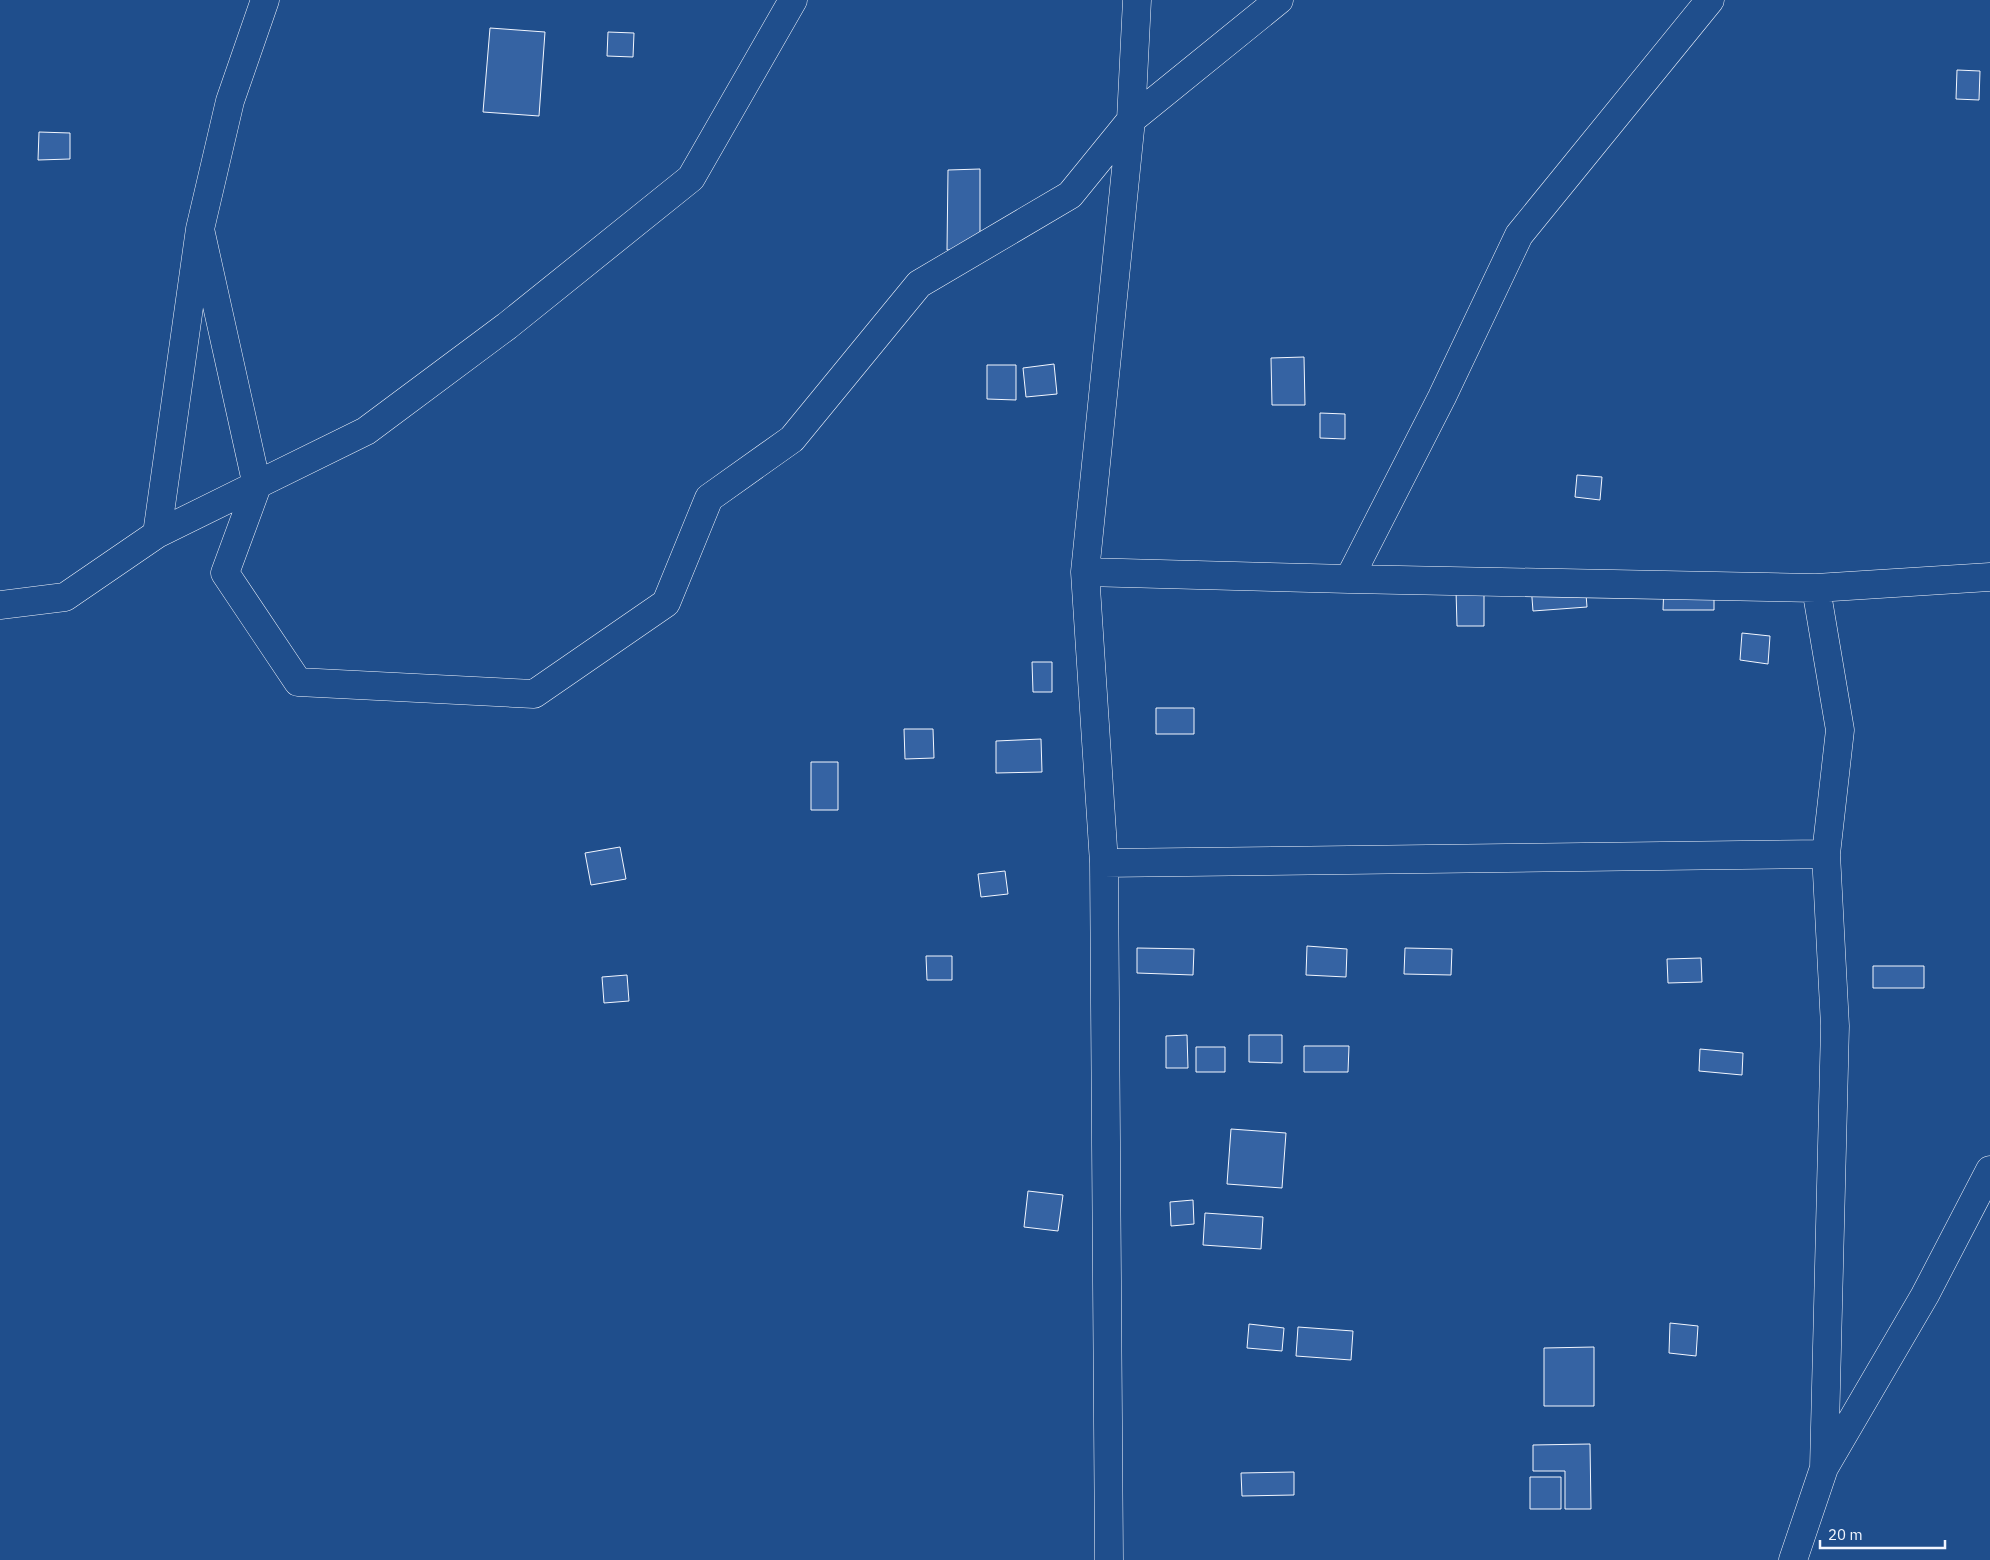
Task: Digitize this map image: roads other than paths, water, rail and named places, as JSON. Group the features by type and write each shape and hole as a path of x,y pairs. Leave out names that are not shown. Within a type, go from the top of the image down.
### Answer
{"street":[{"path":"157,534 200,229 230,101 265,0"},
{"path":"0,605 65,596 157,534 366,431 507,326 691,178 793,0"},
{"path":"1109,1560 1104,863 1085,572 1131,120 1137,0"},
{"path":"200,229 257,486 225,573 298,682 534,694 666,603 709,498 792,438 919,284 1070,195 1131,120 1279,0"},
{"path":"1349,579 1442,397 1519,235 1710,0"},
{"path":"1085,572 1816,588 1990,577"},
{"path":"1816,588 1840,730 1826,854 1835,1026 1824,1468"},
{"path":"1104,863 1826,854"},
{"path":"1793,1560 1824,1468 1925,1295 1990,1170"}]}
